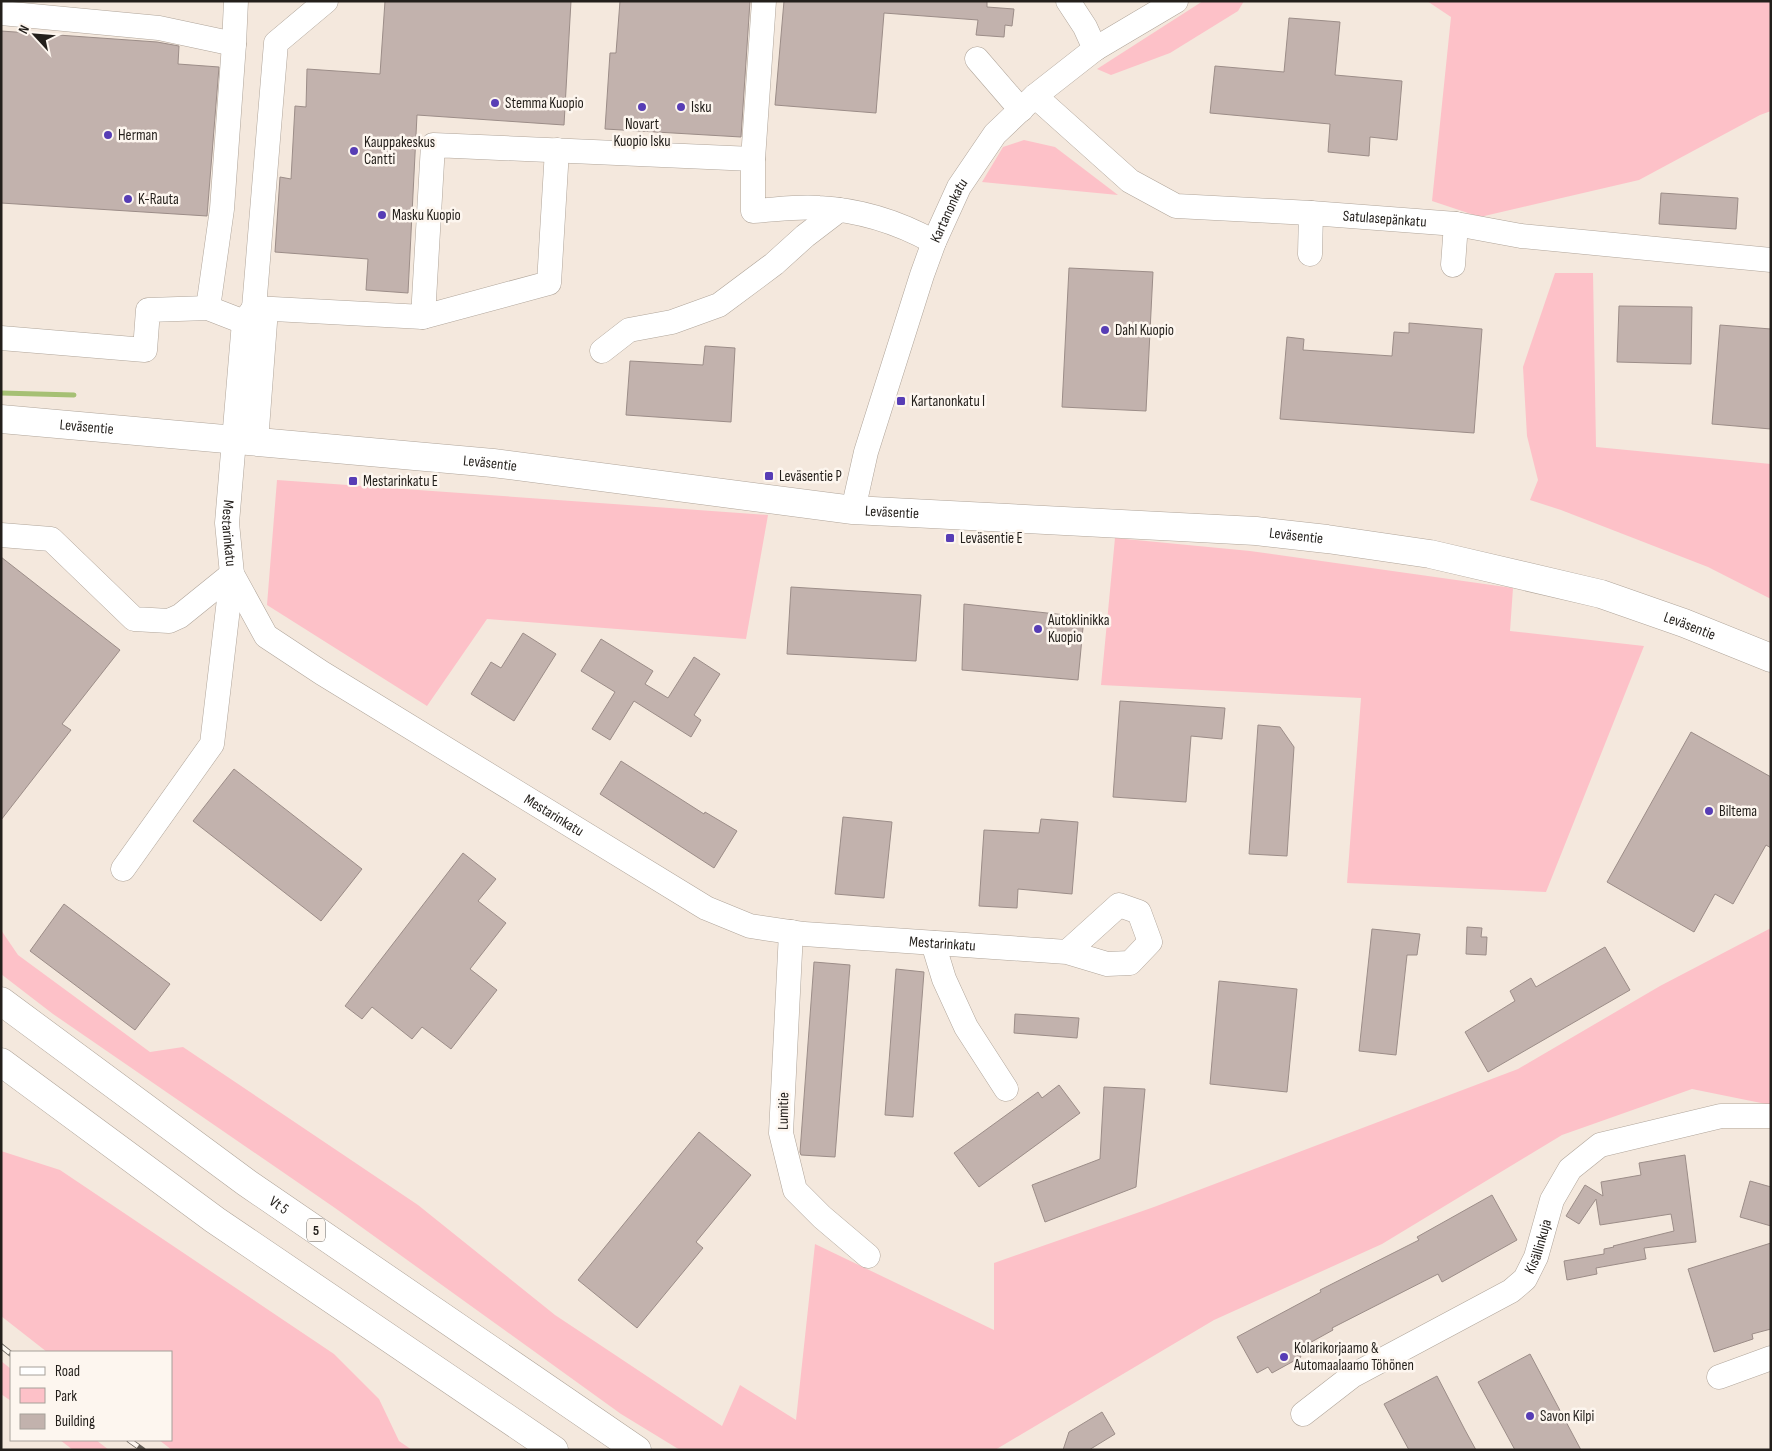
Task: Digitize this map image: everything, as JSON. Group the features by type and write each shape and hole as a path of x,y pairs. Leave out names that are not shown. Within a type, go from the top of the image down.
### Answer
{"main road":[{"name":"Leväsentie","path":"1,419 493,463 853,510 1256,531 1327,539 1430,554 1601,594 1684,623 1771,658"},
{"name":"Vt 5","path":"1,1000 247,1183 637,1450"},
{"path":"1,1062 215,1220 554,1450"}],"street":[{"path":"208,308 222,209 236,1"},
{"name":"Mestarinkatu","path":"326,1 276,43 245,441 227,523 232,574 266,636 322,673 706,908 750,926 791,932 1067,952"},
{"path":"764,1 753,159 753,211 817,207 839,210 876,217 909,228 934,242"},
{"path":"1068,1 1085,27 1095,49"},
{"name":"Kartanonkatu","path":"853,510 866,452 934,242 959,187 996,134 1028,102 1095,49 1176,1"},
{"path":"1,13 159,28 234,44"},
{"name":"Satulasepänkatu","path":"977,58 1028,102 1130,181 1176,206 1311,213 1456,224 1521,236 1771,260"},
{"path":"423,317 433,145 753,159"},
{"path":"1,338 145,350 148,310 208,308 255,313 423,317 549,283 557,150"},
{"path":"602,351 629,330 672,322 719,306 774,264 805,236 839,210"},
{"path":"1310,254 1311,213"},
{"path":"1453,265 1456,224"},
{"path":"1,535 51,539 134,619 169,621 180,616 232,574"},
{"path":"123,869 212,744 232,574"},
{"name":"Lumitie","path":"791,932 781,1133 794,1190 868,1256"},
{"path":"933,943 944,979 966,1026 1006,1089"},
{"name":"Kisällinkuja","path":"1303,1414 1352,1376 1511,1291 1525,1279 1536,1257 1552,1200 1570,1169 1600,1145 1721,1116 1771,1116"},
{"path":"1719,1377 1771,1358"}],"green space":[{"path":"1203,1 1244,1 1238,11 1170,53 1111,75 1097,69"},
{"path":"1427,1 1771,1 1771,111 1760,115 1639,180 1480,217 1432,201 1451,17"},
{"path":"1024,140 1055,147 1118,195 982,182 1003,147"},
{"path":"1555,273 1593,273 1596,447 1771,464 1771,599 1708,567 1561,510 1530,500 1538,480 1527,436 1523,367"},
{"path":"277,480 768,515 746,639 487,619 427,706 267,605"},
{"path":"1115,538 1250,551 1513,588 1510,631 1644,646 1546,892 1347,883 1361,698 1101,685"},
{"path":"1771,928 1771,1105 1692,1089 1562,1135 1382,1244 1214,1320 995,1450 680,1450 621,1414 335,1208 53,1014 1,974 1,930 18,955 150,1052 183,1047 418,1205 555,1315 722,1426 740,1385 796,1420 815,1244 994,1330 994,1263 1154,1207 1518,1069 1660,986"},
{"path":"1,1151 60,1170 334,1354 379,1399 399,1441 412,1450 172,1450 160,1441 172,1441 172,1351 46,1351 1,1316"},
{"path":"1,1361 10,1368 10,1400 1,1394"},
{"path":"61,1441 97,1441 109,1450 73,1450"}],"building":[{"name":"Kauppakeskus Cantti","path":"385,1 571,1 564,125 417,115 408,293 366,290 368,259 275,252 280,177 291,179 295,106 306,107 307,69 380,74"},
{"path":"620,1 750,1 741,137 605,129 610,53 616,53"},
{"path":"784,1 987,1 987,7 1014,9 1012,26 1005,25 1004,37 976,35 978,20 884,13 876,113 775,105"},
{"path":"1289,18 1340,22 1335,75 1402,81 1397,140 1370,137 1369,156 1328,152 1330,124 1210,113 1215,66 1284,72"},
{"name":"Herman","path":"1,31 157,42 179,46 178,64 219,67 207,216 1,203"},
{"path":"1661,193 1738,198 1736,229 1659,224"},
{"path":"1069,268 1153,272 1146,411 1062,407"},
{"path":"1619,306 1692,307 1691,364 1617,362"},
{"path":"1409,323 1482,329 1474,433 1280,419 1287,337 1304,339 1303,350 1392,356 1394,332 1409,333"},
{"path":"1720,325 1771,329 1771,429 1712,424"},
{"path":"705,346 735,348 731,422 626,415 630,361 703,365"},
{"path":"1,557 120,650 62,724 71,730 1,820"},
{"path":"791,587 921,595 916,661 787,654"},
{"path":"964,604 1084,617 1078,680 962,670"},
{"path":"523,633 556,654 514,721 471,694 491,662 501,668"},
{"path":"601,639 653,671 645,684 668,698 694,657 720,674 694,715 701,720 691,737 634,701 610,740 592,729 615,692 581,671"},
{"path":"1120,701 1225,708 1222,739 1191,736 1186,802 1113,797"},
{"path":"1258,725 1280,727 1294,747 1287,856 1249,854"},
{"name":"Biltema","path":"1691,732 1771,777 1771,848 1766,845 1733,904 1715,894 1694,932 1607,882"},
{"path":"621,761 704,814 705,812 737,831 714,868 600,794"},
{"path":"234,769 362,869 321,921 193,821"},
{"path":"843,817 892,822 884,898 835,894"},
{"path":"1041,819 1078,822 1072,894 1018,889 1017,908 979,906 984,830 1039,833"},
{"path":"463,853 496,879 478,901 506,923 470,969 497,990 451,1049 422,1027 412,1039 372,1007 362,1019 345,1006"},
{"path":"64,904 170,984 135,1030 30,951"},
{"path":"1467,927 1482,928 1481,937 1487,937 1486,955 1466,954"},
{"path":"1372,929 1420,934 1417,955 1407,955 1396,1055 1359,1051"},
{"path":"1605,947 1630,990 1488,1072 1465,1032 1515,1001 1510,991 1531,978 1536,987"},
{"path":"814,962 850,965 835,1157 801,1155 800,1152"},
{"path":"896,969 924,972 913,1117 885,1115"},
{"path":"1219,981 1297,989 1287,1092 1210,1084"},
{"path":"1015,1014 1079,1018 1077,1038 1014,1033"},
{"path":"1059,1085 1080,1113 979,1187 954,1153 1038,1092 1042,1098"},
{"path":"1104,1087 1145,1089 1136,1187 1045,1222 1032,1185 1100,1159"},
{"path":"699,1132 751,1175 696,1242 703,1248 637,1328 578,1280"},
{"path":"1685,1155 1696,1242 1644,1248 1646,1259 1596,1268 1597,1274 1567,1280 1564,1261 1604,1254 1604,1249 1613,1246 1674,1231 1671,1214 1600,1225 1596,1199 1579,1224 1566,1216 1585,1185 1603,1196 1601,1182 1641,1175 1639,1163"},
{"path":"1750,1181 1771,1187 1771,1226 1740,1217"},
{"path":"1492,1195 1517,1240 1442,1282 1438,1274 1332,1328 1333,1330 1297,1350 1301,1357 1272,1373 1268,1367 1257,1373 1237,1337 1321,1292 1320,1290 1419,1240 1417,1237"},
{"path":"1771,1243 1771,1329 1752,1334 1753,1339 1714,1352 1688,1269"},
{"name":"Savon Kilpi","path":"1530,1354 1581,1450 1515,1450 1478,1382"},
{"path":"1437,1376 1476,1450 1409,1450 1384,1404"},
{"path":"1102,1412 1115,1434 1089,1450 1063,1450 1069,1432"}],"waterway":[{"path":"1,393 74,395"}],"railway":[{"path":"1,1346 10,1353"},
{"path":"130,1441 143,1450"}],"place":[{"name":"Stemma Kuopio","path":"495,103"},
{"name":"Novart Kuopio Isku","path":"642,107"},
{"name":"Isku","path":"681,107"},
{"name":"Herman","path":"108,135"},
{"name":"Kauppakeskus Cantti","path":"354,151"},
{"name":"K-Rauta","path":"128,199"},
{"name":"Masku Kuopio","path":"382,215"},
{"name":"Dahl Kuopio","path":"1105,330"},
{"name":"Kartanonkatu I","path":"901,401"},
{"name":"Leväsentie P","path":"769,476"},
{"name":"Mestarinkatu E","path":"353,481"},
{"name":"Leväsentie E","path":"950,538"},
{"name":"Autoklinikka Kuopio","path":"1038,629"},
{"name":"Biltema","path":"1709,811"},
{"name":"Kolarikorjaamo & Automaalaamo Töhönen","path":"1284,1357"},
{"name":"Savon Kilpi","path":"1530,1416"}]}
